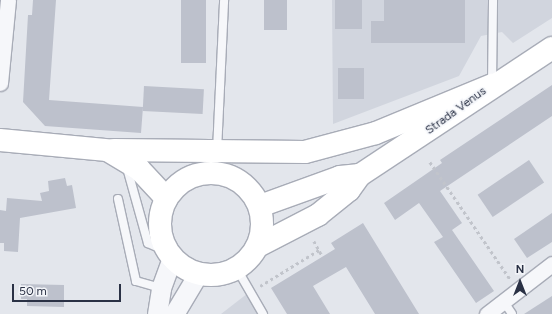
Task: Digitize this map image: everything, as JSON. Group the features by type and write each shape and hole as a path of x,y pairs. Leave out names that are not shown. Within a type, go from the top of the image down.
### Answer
{"main road":[{"name":"Strada Venus","path":"258,246 318,215 349,190 360,175 492,85 552,48"},
{"path":"0,140 214,163 305,152 339,145 492,85"},
{"path":"114,152 148,176 166,198"},
{"path":"214,163 241,182 260,206 262,226 258,246 237,269 218,275 198,274 170,255 160,234 160,216 166,198 183,181 214,163"},
{"name":"Strada Venus","path":"260,206 340,177 360,175"}],"street":[{"path":"0,83 8,0"},
{"path":"157,314 161,288 170,255"},
{"path":"487,314 508,308 518,290 552,264"},
{"path":"174,314 198,274"}],"lane":[{"path":"214,163 224,0"},
{"path":"492,85 493,0"},
{"path":"114,152 135,185 148,243 170,255"},
{"path":"118,199 136,281 161,288"},
{"path":"237,269 263,314"}],"path":[{"path":"430,162 518,290"},
{"path":"314,241 323,256"},
{"path":"260,286 319,250"}],"shaded area":[{"path":"332,0 552,0 552,18 513,43 502,32 481,36 459,76 333,124"},
{"path":"252,290 267,314 221,314"}],"building":[{"path":"33,0 56,0 49,100 143,107 141,133 45,126 23,102 28,15 32,15"},
{"path":"181,0 206,0 206,63 181,63"},
{"path":"264,0 287,0 287,30 264,30"},
{"path":"335,0 362,0 362,29 335,29"},
{"path":"384,0 465,0 465,43 371,43 371,21 384,21"},
{"path":"338,68 364,68 364,99 338,99"},
{"path":"552,85 552,116 440,191 462,223 452,230 494,291 476,303 434,242 443,237 419,203 395,220 384,203 442,163 440,160"},
{"path":"144,86 204,89 203,114 143,111"},
{"path":"529,160 544,182 493,217 478,195"},
{"path":"65,178 67,186 72,185 76,208 20,218 18,252 4,251 4,243 0,243 0,210 6,211 7,198 42,201 40,193 49,191 48,181"},
{"path":"552,213 552,242 527,258 514,239"},
{"path":"363,223 419,314 375,314 346,267 313,286 330,314 287,314 271,288 335,249 331,243"},
{"path":"21,284 64,285 64,307 27,306 27,299 21,299"},
{"path":"552,296 552,314 524,314"}]}
